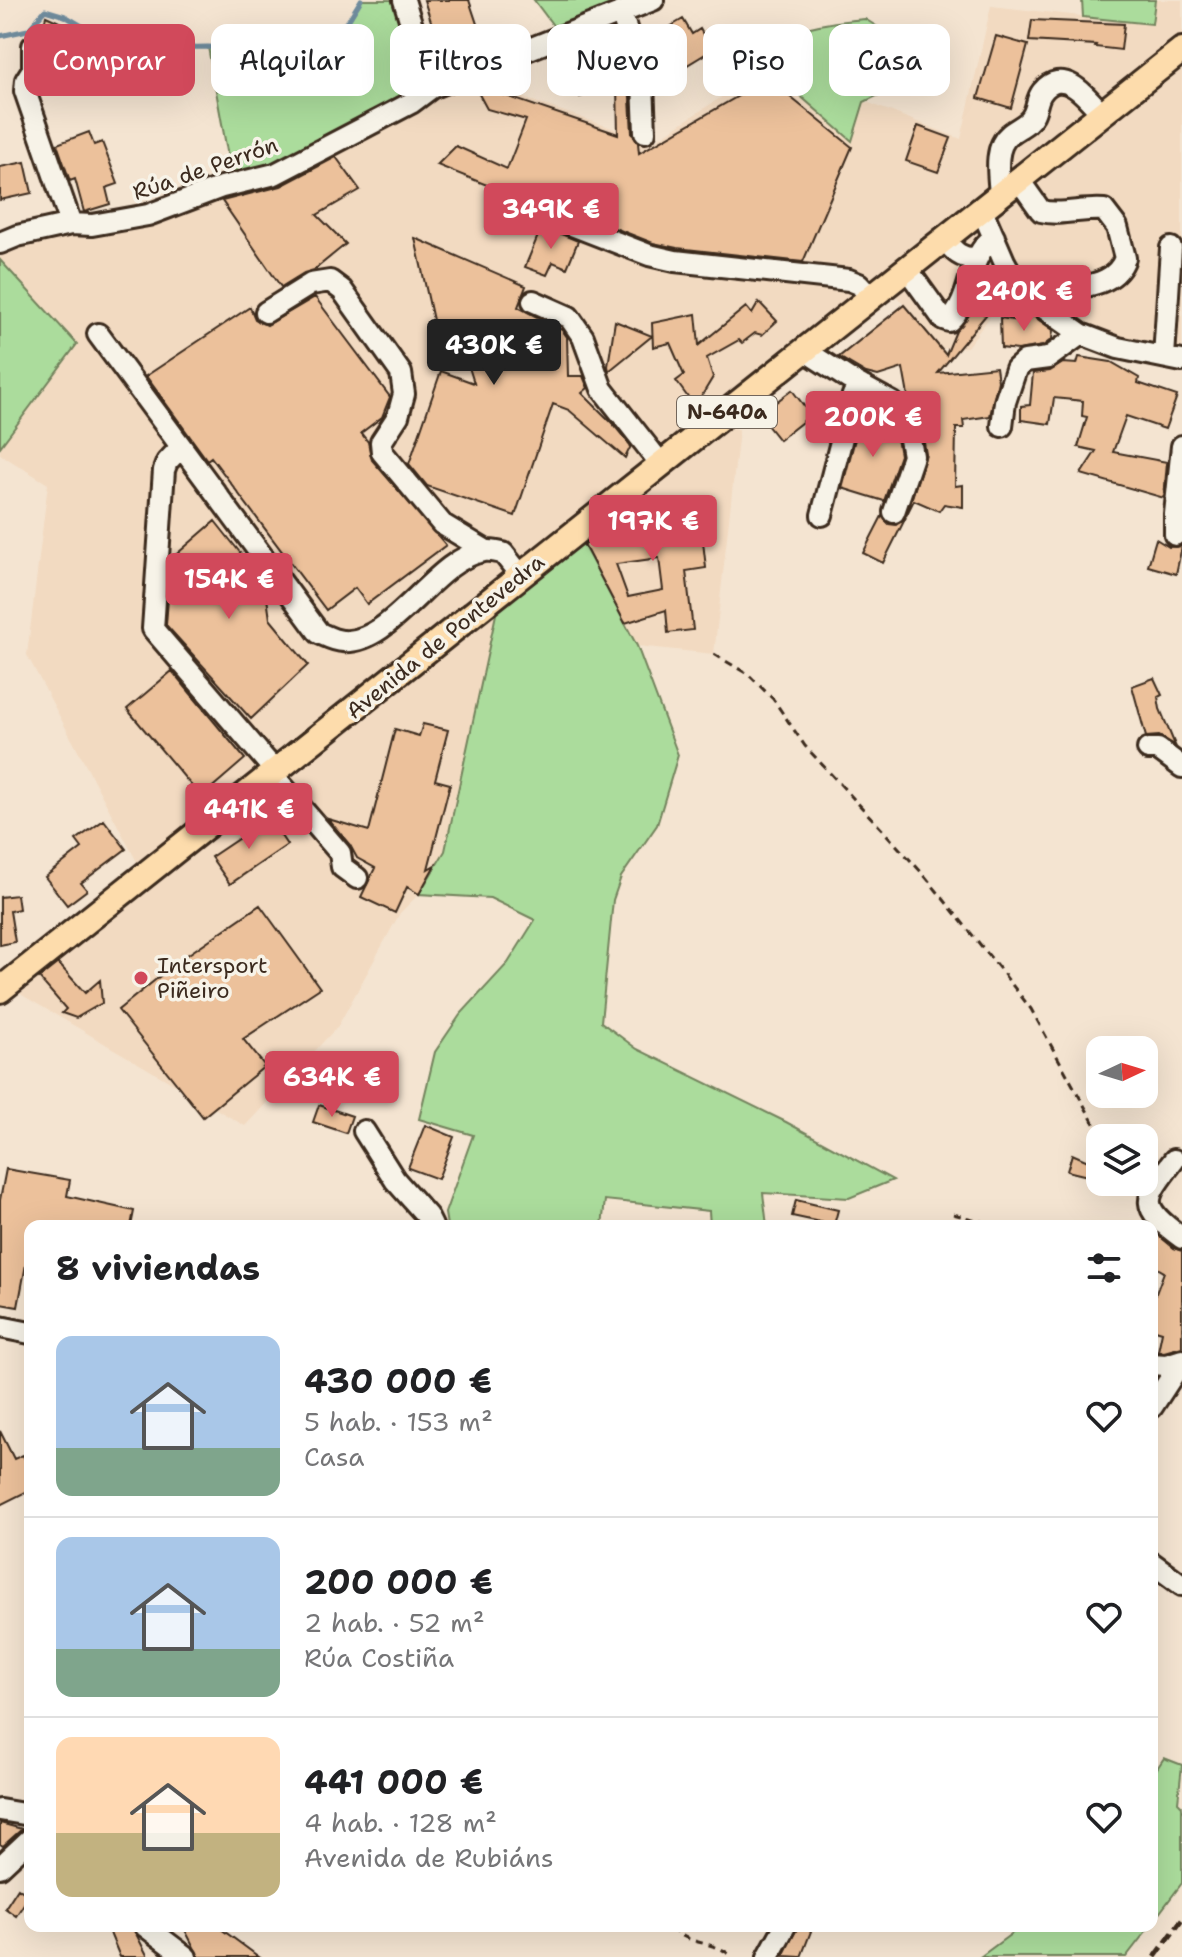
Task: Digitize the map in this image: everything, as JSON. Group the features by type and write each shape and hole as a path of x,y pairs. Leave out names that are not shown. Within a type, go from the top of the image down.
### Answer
{"main road":[{"name":"Avenida de Pontevedra","path":"274,772 1182,50"},
{"name":"N-640a","path":"2,986 274,772"}],"street":[{"path":"404,0 411,24"},
{"name":"Rúa de Perrón","path":"531,48 653,0"},
{"path":"621,12 643,83 645,132"},
{"path":"1102,114 1078,87 1063,81 1053,82 1041,93 1033,117 1003,141 991,202 994,237 1004,261 1021,292 1081,334 1118,348 1173,359 1171,248"},
{"path":"27,96 71,224"},
{"name":"Rúa de Perrón","path":"0,243 71,224 92,225 148,215 222,187 275,174 420,96"},
{"path":"1019,180 1041,211 1104,210 1117,227 1125,258 1115,275 1105,281 1065,291"},
{"path":"551,217 649,255 675,261 849,280 859,284 871,297"},
{"path":"907,269 943,319 949,321 958,313 973,275 976,258 983,245 994,237"},
{"path":"944,239 958,255 976,258"},
{"path":"266,312 311,284 330,281 342,290 401,373 404,394 398,416 381,442 382,452 442,524 485,550 503,553 521,576"},
{"path":"533,301 569,317 583,337 602,389 661,464"},
{"path":"98,334 319,633 340,641 360,640 387,623 460,560 485,550"},
{"path":"1002,426 1005,402 1016,369 1025,361 1048,358 1081,334"},
{"path":"804,350 893,403 906,417 913,456 894,512"},
{"path":"822,515 853,395 862,386"},
{"path":"1175,535 1182,446"},
{"path":"181,447 164,470 153,629 340,853 342,867 357,878"},
{"path":"1148,749 1158,749 1182,767"},
{"path":"364,1131 395,1180 429,1220"},
{"path":"1174,1160 1151,1189 1149,1207 1156,1218 1182,1238"},
{"path":"0,1327 24,1332"},
{"path":"1158,1364 1182,1361"},
{"path":"1158,1398 1182,1361"},
{"path":"1158,1567 1182,1585"},
{"path":"0,1810 24,1814"},
{"path":"0,1867 24,1845"},
{"path":"153,1932 186,1957"},
{"path":"768,1957 782,1932"}],"path":[{"path":"714,654 749,675 773,699 805,746 924,875 1031,1009 1094,1124"},
{"path":"953,1214 976,1220"},
{"path":"677,1932 721,1947 732,1957"}],"shaded area":[{"path":"1155,0 1182,0 1182,361 1118,348 1005,297 967,347 941,349 887,285 719,419 739,430 714,654 637,646 576,532 501,591 445,851 419,894 400,913 338,1026 245,1126 5,985 144,875 27,655 48,484 0,454 0,447 77,344 0,260 0,243 148,215 414,96 518,96 653,142 723,96 800,96 851,140 864,101 961,139 991,6 1152,24"}],"green space":[{"path":"361,0 397,0 406,24 390,24 390,96 414,96 233,184 217,96 374,96 374,24 346,24"},
{"path":"534,0 653,0 592,24 552,24"},
{"path":"1082,0 1155,0 1152,24 1083,17"},
{"path":"865,19 873,24 829,24 829,96 876,96 864,102 852,141 800,96 813,96 813,27 836,22"},
{"path":"0,260 77,344 0,447"},
{"path":"576,531 637,646 678,755 657,825 621,877 613,900 601,1022 637,1049 786,1122 893,1180 849,1198 763,1193 766,1220 710,1220 709,1211 605,1200 603,1220 446,1220 445,1213 473,1135 419,1119 435,1052 460,1015 508,963 535,920 490,898 419,894 445,851 501,591"},
{"path":"1164,1758 1182,1765 1178,1802 1182,1806 1182,1883 1158,1915 1158,1767"},
{"path":"1014,1932 1145,1932 1126,1957 980,1957"}],"building":[{"path":"424,0 469,0 477,24 432,24"},
{"path":"46,16 64,24 44,24"},
{"path":"1032,20 1124,24 1121,50 1096,45 1029,41"},
{"path":"687,26 692,34 700,29 703,34 703,55 687,65"},
{"path":"996,36 1028,45 1011,108 978,98"},
{"path":"480,96 506,96 618,134 617,96 630,96 632,133 639,153 738,96 789,96 852,147 803,262 653,243 556,205 542,207 437,165 456,146 507,169 526,120 487,109"},
{"path":"918,126 951,138 938,172 906,161"},
{"path":"89,132 94,145 102,142 118,184 106,188 110,204 84,212 75,179 70,181 57,144"},
{"path":"336,157 360,190 317,215 346,244 314,270 281,287 222,201 281,186"},
{"path":"25,162 32,193 0,200 0,167"},
{"path":"542,226 578,241 567,268 553,262 547,275 525,267"},
{"path":"415,238 526,286 518,307 562,330 567,337 568,376 583,376 588,388 582,393 631,446 625,458 569,410 553,404 515,516 427,486 409,464 441,371 474,383 457,329 434,325"},
{"path":"315,297 390,397 382,417 361,433 368,442 372,460 446,545 367,604 355,588 326,610 211,457 207,460 146,376 250,307 255,319 267,325"},
{"path":"759,302 777,321 762,335 755,333 742,343 739,340 707,358 713,377 695,407 676,381 684,375 670,343 653,347 652,323 696,314 699,345 746,307 752,314"},
{"path":"904,305 946,355 956,331 973,308 986,315 938,373 996,367 998,381 990,416 963,420 964,428 956,428 955,486 963,485 963,507 944,504 939,511 914,500 906,516 926,454 919,415 909,401 903,368 878,376 866,373 839,357"},
{"path":"1022,308 1053,330 1052,339 1043,346 1018,350 1001,348 1000,318 1020,321"},
{"path":"615,321 652,336 609,371 608,366"},
{"path":"1079,357 1111,362 1139,378 1138,383 1177,396 1165,429 1126,416 1113,452 1167,462 1164,498 1081,474 1096,451 1078,447 1087,417 1082,416 1083,401 1054,398 1050,424 1021,420 1021,406 1030,405 1033,373 1050,371 1063,363 1077,364"},
{"path":"792,390 811,415 779,440 759,415"},
{"path":"866,411 895,427 900,455 884,501 842,488"},
{"path":"707,501 710,532 702,533 706,568 686,571 693,630 668,633 666,610 625,623 584,545 606,527 654,522 653,508","holes":["659,558 663,590 628,597 616,564"]},
{"path":"882,516 889,524 896,525 906,517 883,563 863,553"},
{"path":"215,521 265,584 270,619 308,665 251,719 166,625 171,559"},
{"path":"1156,539 1169,547 1182,546 1176,574 1148,566"},
{"path":"172,671 245,759 201,797 127,709"},
{"path":"1154,678 1162,695 1158,697 1160,709 1175,745 1159,736 1146,737 1132,686"},
{"path":"423,724 448,730 435,780 450,784 428,869 435,865 419,894 407,887 395,913 361,897 375,868 357,858 328,819 369,831 395,729 419,736"},
{"path":"269,818 287,845 230,884 211,857"},
{"path":"104,820 126,849 81,883 87,890 67,905 45,877 82,848 76,840"},
{"path":"17,895 19,909 10,911 15,942 0,945 0,897"},
{"path":"260,905 320,988 243,1039 265,1066 203,1117 118,1010 180,960"},
{"path":"58,963 85,993 100,980 102,1003 76,1018 62,1013 66,1009 39,978"},
{"path":"319,1105 352,1116 346,1133 313,1122"},
{"path":"425,1125 454,1137 438,1179 408,1168"},
{"path":"1072,1154 1086,1160 1086,1176 1067,1171"},
{"path":"6,1169 70,1180 67,1196 134,1211 132,1220 24,1220 24,1275 18,1307 0,1304 0,1200"},
{"path":"796,1200 838,1210 835,1220 792,1216"},
{"path":"1158,1235 1182,1251 1182,1347 1164,1352 1158,1351 1162,1332 1158,1331 1158,1288 1164,1272 1158,1268"},
{"path":"0,1431 14,1459 24,1457 24,1493 0,1505"},
{"path":"0,1823 22,1829 3,1846 0,1844"},
{"path":"18,1888 24,1892 24,1904 16,1916 5,1908"},
{"path":"110,1932 135,1932 148,1957 120,1957"},
{"path":"186,1932 225,1932 259,1957 199,1957"},
{"path":"795,1932 811,1932 801,1957 783,1956"}],"waterway":[{"path":"0,36 28,30 45,10 65,16 121,49 208,47 269,50 306,47 328,37 348,21 361,0"}],"railway":[{"path":"1155,1957 1182,1920"}],"place":[{"name":"Intersport Piñeiro","path":"141,978"}]}
